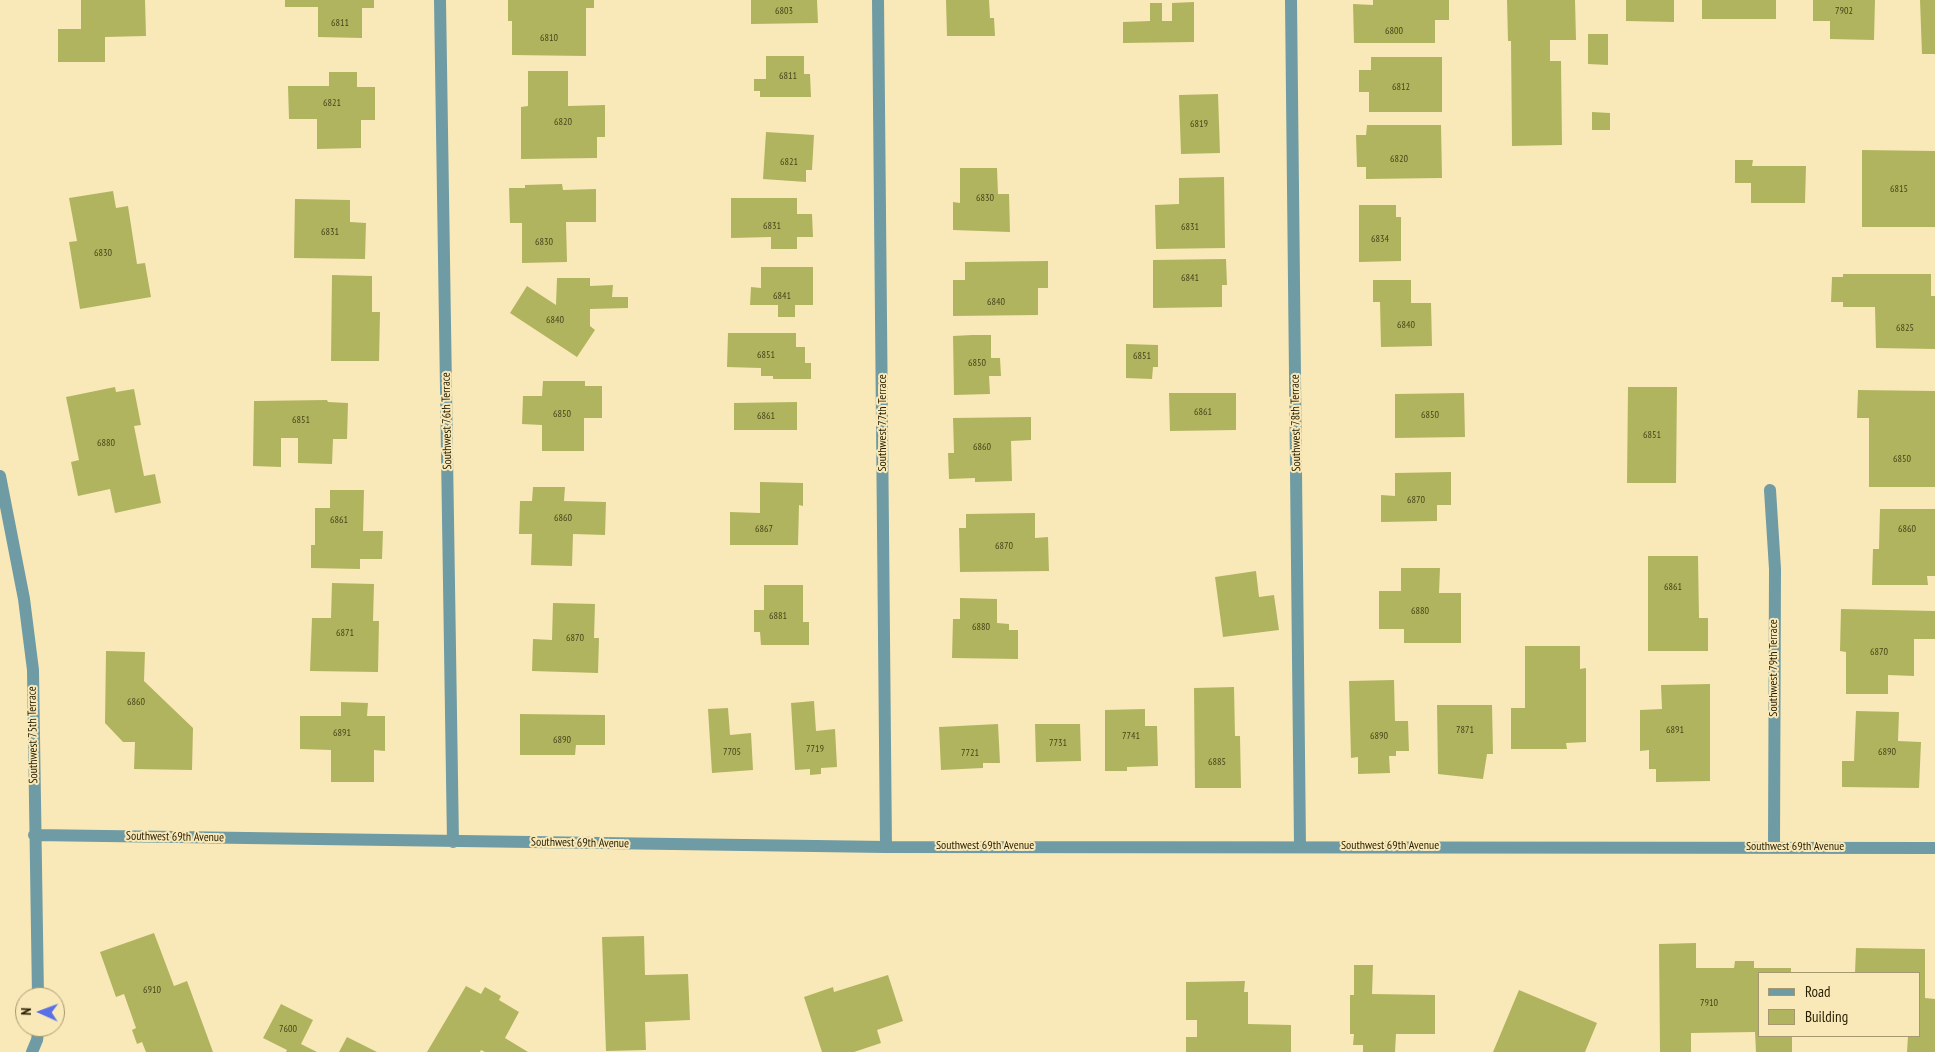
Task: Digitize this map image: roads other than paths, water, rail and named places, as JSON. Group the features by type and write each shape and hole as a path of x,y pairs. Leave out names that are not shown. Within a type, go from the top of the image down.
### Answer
{"street":[{"name":"Southwest 76th Terrace","path":"440,0 453,842"},
{"name":"Southwest 77th Terrace","path":"878,0 886,847"},
{"name":"Southwest 78th Terrace","path":"1291,0 1300,846"},
{"name":"Southwest 75th Terrace","path":"0,476 30,633 33,670 38,987"},
{"name":"Southwest 79th Terrace","path":"1770,490 1775,569 1774,846"},
{"name":"Southwest 69th Avenue","path":"34,835 886,847 1774,846 1935,848"},
{"path":"32,1052 37,1037"}]}
